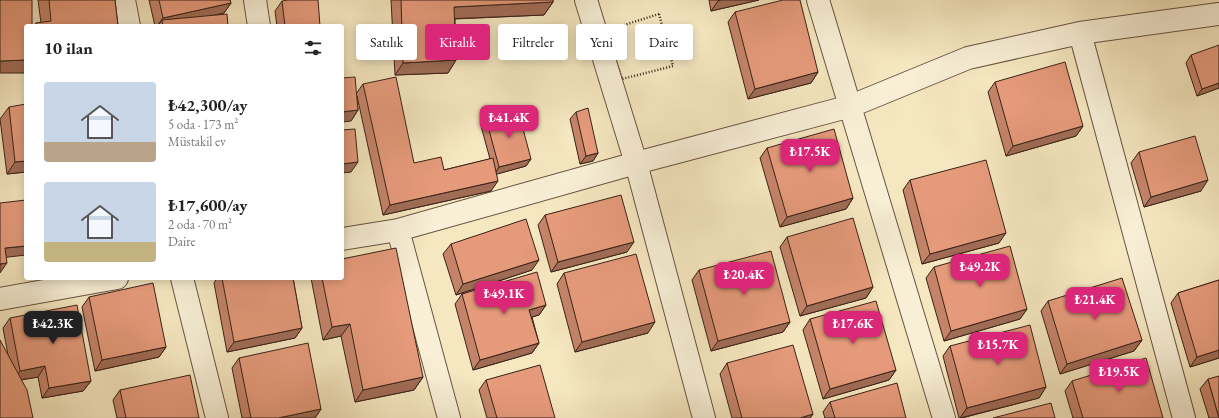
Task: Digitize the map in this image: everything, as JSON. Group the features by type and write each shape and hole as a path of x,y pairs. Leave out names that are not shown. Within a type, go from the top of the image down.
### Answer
{"street":[{"path":"124,0 129,24"},
{"path":"255,0 258,24"},
{"path":"586,0 636,163 704,418"},
{"path":"818,0 944,418"},
{"path":"344,240 398,230 636,163 851,106 968,58 1080,32 1219,14"},
{"path":"1080,32 1184,418"},
{"path":"398,230 449,418"},
{"path":"0,299 106,280"},
{"path":"182,280 217,418"}],"path":[{"path":"659,14 673,66 622,79 605,31 659,14"}],"building":[{"path":"0,0 32,0 32,24 24,24 24,60 0,61"},
{"path":"49,0 115,0 118,24 36,24 51,21"},
{"path":"159,0 230,0 231,3 163,18"},
{"path":"318,0 320,24 285,24 282,1"},
{"path":"401,0 553,0 553,2 454,7 455,24 425,24 425,60 456,60 403,63 403,60 417,60 417,24 402,24"},
{"path":"783,0 800,0 818,72 755,89 735,12"},
{"path":"227,14 228,24 163,24 162,20"},
{"path":"1219,45 1219,83 1202,89 1191,55"},
{"path":"1065,62 1083,126 1013,146 995,82"},
{"path":"355,77 358,110 344,112 344,78"},
{"path":"396,77 414,163 441,157 444,170 493,158 498,181 390,205 363,84"},
{"path":"24,104 24,161 15,162 9,107"},
{"path":"588,108 598,153 586,156 576,112"},
{"path":"518,110 531,159 499,167 486,119"},
{"path":"355,129 358,162 344,164 344,130"},
{"path":"834,129 853,198 787,217 767,148"},
{"path":"1195,136 1208,180 1151,197 1139,152"},
{"path":"986,160 1006,233 930,254 910,180"},
{"path":"621,195 634,242 558,262 545,215"},
{"path":"24,200 24,246 5,248 7,263 0,264 0,203"},
{"path":"853,218 873,287 807,306 787,237"},
{"path":"526,219 539,260 463,284 451,244"},
{"path":"1010,246 1027,309 951,331 934,267"},
{"path":"396,248 423,377 363,390 350,324 332,327 322,280 344,280 344,259"},
{"path":"771,251 790,322 718,341 699,270"},
{"path":"636,254 655,322 582,342 564,273"},
{"path":"537,272 546,305 529,310 539,343 480,360 462,294"},
{"path":"1122,278 1142,340 1067,364 1048,301"},
{"path":"222,280 293,280 302,328 234,342"},
{"path":"1219,280 1219,350 1197,357 1178,293"},
{"path":"153,283 166,347 102,360 89,297"},
{"path":"876,301 896,370 830,389 810,319"},
{"path":"77,305 91,381 49,388 45,366 20,371 10,318"},
{"path":"1030,325 1046,387 967,408 950,346"},
{"path":"0,340 27,390 33,418 0,418"},
{"path":"308,343 321,409 278,418 251,418 239,358"},
{"path":"793,345 813,414 800,418 742,418 727,363"},
{"path":"1146,358 1163,418 1083,418 1072,381"},
{"path":"540,365 555,418 497,418 486,380"},
{"path":"190,375 199,418 126,418 120,390"},
{"path":"1219,376 1219,418 1208,379"},
{"path":"897,383 906,418 835,418 830,402"},
{"path":"1051,403 1055,418 993,418"}]}
